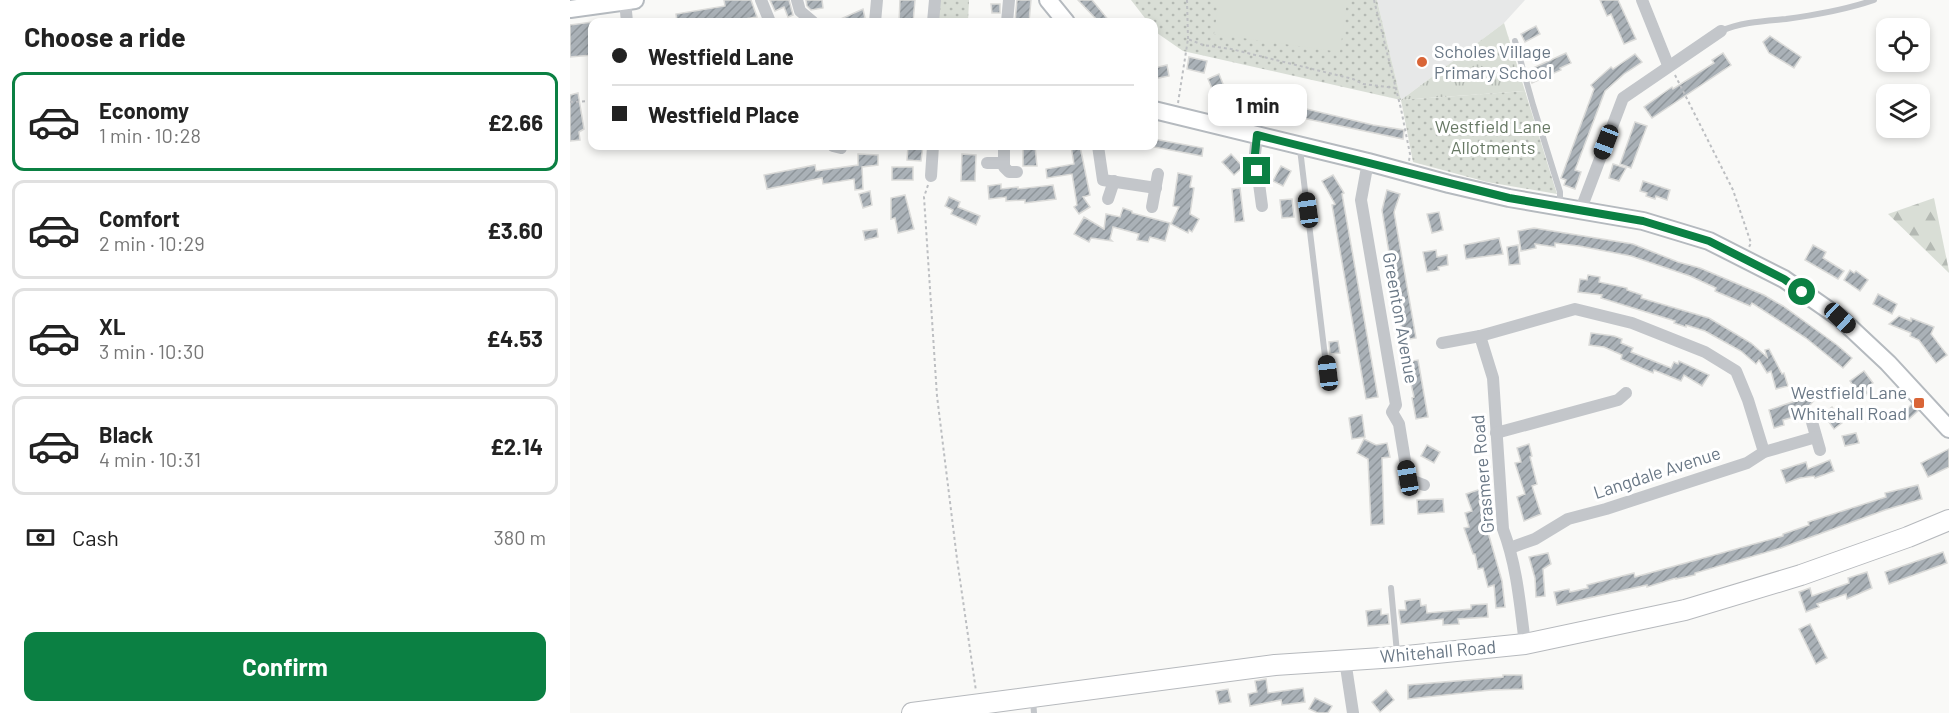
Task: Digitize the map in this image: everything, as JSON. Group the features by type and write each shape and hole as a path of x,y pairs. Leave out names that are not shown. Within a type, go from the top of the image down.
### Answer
{"highway":[{"name":"Whitehall Road","path":"912,713 1034,704 1275,665 1397,657 1525,644 1685,610 1801,575 1949,520"}],"main road":[{"path":"1048,0 1063,18"},
{"path":"570,9 596,3 630,1"},
{"path":"1158,111 1499,196 1643,221 1709,241 1784,279 1840,318 1888,363 1949,429"}],"street":[{"path":"761,0 769,18"},
{"path":"797,0 800,10 809,18"},
{"path":"875,18 877,0"},
{"path":"933,18 935,0"},
{"path":"1007,18 1009,0"},
{"path":"1642,0 1668,65"},
{"path":"628,18 630,1"},
{"path":"1581,209 1623,98 1668,65 1721,31"},
{"path":"1257,135 1255,154 1262,206"},
{"path":"932,176 933,150"},
{"path":"1004,150 1004,165 1009,172 1017,172"},
{"path":"1099,150 1103,180 1156,188"},
{"name":"Greenton Avenue","path":"1368,162 1362,200 1396,405 1392,412 1399,424 1406,481 1424,485"},
{"path":"987,163 1004,165"},
{"path":"1152,207 1158,174"},
{"path":"1108,199 1114,181"},
{"path":"1442,343 1480,336 1575,309 1632,323 1705,352 1736,371 1748,400 1764,452"},
{"name":"Grasmere Road","path":"1480,336 1492,378 1503,529 1510,548 1519,593 1525,644"},
{"path":"1496,433 1618,400 1626,393"},
{"path":"1812,422 1820,450"},
{"name":"Langdale Avenue","path":"1510,548 1535,539 1568,519 1606,509 1747,463 1764,452 1816,437"},
{"path":"1345,660 1353,713"}],"lane":[{"path":"1721,31 1748,23 1853,7 1874,0"},
{"path":"1515,41 1560,192 1560,206"},
{"path":"1300,145 1328,373 1326,382"},
{"path":"1391,588 1397,657"}],"path":[{"path":"1176,116 1188,39 1187,0"},
{"path":"1374,0 1410,154 1406,172"},
{"path":"1188,39 1203,45 1231,49 1353,79 1363,84 1396,88"},
{"path":"1668,65 1674,72 1733,190 1751,243 1745,260"},
{"path":"570,102 588,101"},
{"path":"932,176 924,197 936,396 979,708"}],"shaded area":[{"name":"Scholes Village Primary School","path":"1377,0 1525,0 1504,23 1401,100"}],"green space":[{"path":"939,0 969,0 968,18 938,18"},
{"path":"1131,0 1377,0 1401,100 1183,51 1158,34 1158,18 1145,18"},
{"path":"1219,0 1347,0 1340,52 1214,34"},
{"path":"1504,23 1525,91 1401,100"},
{"name":"Westfield Lane Allotments","path":"1525,91 1557,194 1487,182 1413,162 1401,100"},
{"path":"1934,198 1949,271 1949,273 1888,214"}],"building":[{"path":"724,0 751,0 757,17 676,18 676,14 725,6"},
{"path":"770,0 789,0 793,15 788,17 784,7 775,11"},
{"path":"806,0 822,0 823,8 811,10"},
{"path":"900,0 915,0 913,18 899,18"},
{"path":"1017,0 1031,0 1029,18 1015,18"},
{"path":"1078,0 1092,0 1107,18 1095,18"},
{"path":"1600,0 1618,0 1636,39 1624,44 1611,14 1607,16"},
{"path":"991,4 1000,4 1000,13 992,13"},
{"path":"863,9 865,18 843,18"},
{"path":"588,23 588,55 570,57 570,25"},
{"path":"1536,26 1540,34 1525,42 1521,34"},
{"path":"1770,36 1801,57 1794,68 1769,53 1763,42"},
{"path":"1566,53 1571,63 1532,83 1529,70"},
{"path":"1723,53 1731,65 1652,118 1644,107 1672,87 1673,89 1714,63 1712,60"},
{"path":"1635,54 1642,62 1605,91 1575,170 1581,172 1575,189 1564,185 1566,180 1561,178 1594,89 1591,85 1611,67 1613,69"},
{"path":"1189,57 1207,61 1204,73 1187,69"},
{"path":"1167,65 1169,76 1158,78 1158,67"},
{"path":"1219,74 1227,94 1216,98 1208,79"},
{"path":"578,93 584,129 579,132 580,140 570,141 570,95"},
{"path":"1242,95 1271,101 1272,95 1283,97 1283,99 1294,102 1294,106 1404,130 1403,139 1240,105"},
{"path":"1635,122 1647,126 1631,168 1620,164"},
{"path":"1158,140 1203,148 1202,156 1158,148"},
{"path":"908,150 922,150 921,161 907,160"},
{"path":"1023,150 1035,150 1037,166 1023,166"},
{"path":"1072,150 1081,150 1090,195 1083,197 1090,207 1079,214 1074,207 1077,205 1072,174 1047,178 1046,169 1074,164"},
{"path":"858,154 878,155 878,165 862,167 863,189 855,190 854,179 823,184 822,178 767,189 764,175 815,165 816,171 858,165"},
{"path":"962,154 976,155 975,181 961,181"},
{"path":"1231,154 1243,167 1234,175 1222,162"},
{"path":"1613,164 1626,168 1619,181 1609,178"},
{"path":"1281,166 1291,171 1283,186 1273,181"},
{"path":"892,167 913,167 913,180 892,180"},
{"path":"1178,173 1192,176 1190,187 1194,188 1190,214 1199,219 1192,232 1189,230 1188,233 1171,224 1179,207 1173,206"},
{"path":"1333,175 1344,193 1342,194 1378,397 1366,399 1332,205 1335,204 1322,181"},
{"path":"1643,181 1670,190 1667,200 1656,196 1655,199 1646,196 1647,193 1640,191"},
{"path":"1001,184 1001,189 1053,185 1056,199 1025,203 1025,200 1006,201 1006,197 989,199 988,186"},
{"path":"1240,188 1244,221 1235,222 1232,189"},
{"path":"1387,190 1400,194 1394,212 1416,338 1404,340 1390,271 1392,271 1382,210"},
{"path":"870,191 872,205 863,208 859,194"},
{"path":"905,195 914,229 898,233 895,218 891,219 891,198"},
{"path":"949,197 960,202 958,207 980,216 976,225 951,214 953,210 945,206"},
{"path":"1292,199 1294,217 1282,218 1280,200"},
{"path":"1123,208 1132,213 1170,223 1165,241 1150,237 1148,242 1137,240 1139,234 1113,227 1110,239 1112,241 1091,238 1089,242 1074,234 1084,217 1104,229 1106,214 1120,217"},
{"path":"1439,212 1443,230 1432,233 1427,214"},
{"path":"1534,228 1633,244 1700,268 1764,295 1783,306 1852,358 1843,368 1806,338 1752,303 1750,306 1715,291 1716,288 1690,276 1631,256 1555,243 1555,247 1535,244 1536,248 1521,251 1518,231"},
{"path":"877,229 878,237 865,240 863,231"},
{"path":"1499,238 1503,254 1466,259 1464,245"},
{"path":"1518,245 1520,264 1509,265 1507,247"},
{"path":"1813,245 1826,252 1823,258 1844,271 1838,279 1805,260"},
{"path":"1436,250 1437,257 1447,255 1448,265 1438,267 1439,270 1427,272 1423,252"},
{"path":"1850,270 1854,273 1856,271 1868,280 1860,291 1844,280"},
{"path":"1588,275 1600,277 1599,282 1627,288 1627,290 1642,295 1641,298 1709,318 1751,343 1767,357 1765,350 1769,349 1782,374 1784,373 1788,386 1776,389 1771,371 1767,373 1759,360 1756,364 1741,351 1705,331 1686,325 1686,327 1674,323 1675,321 1601,298 1602,295 1578,292 1580,279 1587,280"},
{"path":"1878,294 1897,304 1892,314 1873,304"},
{"path":"1899,316 1934,327 1931,334 1947,355 1936,363 1919,340 1910,336 1911,333 1889,324"},
{"path":"1591,333 1622,339 1621,343 1633,348 1631,352 1671,368 1674,362 1678,364 1679,361 1709,375 1702,386 1684,375 1681,381 1654,370 1653,373 1621,359 1622,355 1604,347 1589,345"},
{"path":"1338,341 1340,353 1330,354 1329,342"},
{"path":"1418,360 1428,417 1416,419 1412,398 1414,397 1406,362"},
{"path":"1864,371 1873,383 1866,389 1869,393 1862,398 1850,381"},
{"path":"1826,387 1809,406 1795,410 1797,416 1783,420 1784,425 1774,428 1769,410 1798,400 1797,395"},
{"path":"1912,404 1918,411 1908,420 1902,414"},
{"path":"1832,407 1843,422 1834,429 1823,414"},
{"path":"1362,415 1365,437 1352,439 1349,418"},
{"path":"1856,433 1859,443 1845,446 1842,436"},
{"path":"1364,439 1376,445 1387,443 1390,457 1382,458 1384,524 1371,525 1368,459 1357,453"},
{"path":"1529,444 1537,484 1532,486 1541,514 1524,521 1517,497 1525,494 1515,463 1521,462 1517,448"},
{"path":"1427,445 1440,452 1434,463 1421,456"},
{"path":"1949,449 1949,467 1928,477 1921,463"},
{"path":"1830,460 1834,471 1815,478 1814,476 1800,478 1786,483 1781,470 1806,462 1808,469"},
{"path":"1918,485 1922,499 1781,548 1695,573 1695,575 1557,605 1554,592 1569,589 1570,592 1588,588 1587,585 1634,573 1635,577 1783,536 1783,534 1809,525 1808,522 1886,497 1885,493"},
{"path":"1481,489 1484,499 1479,501 1502,581 1505,607 1496,608 1494,585 1488,587 1483,568 1478,569 1475,554 1473,554 1464,528 1469,527 1465,513 1472,511 1466,494"},
{"path":"1443,499 1444,512 1418,514 1417,500"},
{"path":"1943,552 1947,563 1889,584 1885,572"},
{"path":"1548,553 1551,564 1543,569 1545,596 1536,597 1535,578 1529,557"},
{"path":"1867,572 1872,588 1847,599 1846,594 1817,604 1819,607 1806,612 1799,592 1810,588 1812,596 1849,583 1848,578"},
{"path":"1420,599 1421,606 1426,605 1427,613 1471,609 1471,605 1487,604 1488,617 1458,619 1459,624 1443,625 1443,619 1401,624 1399,610 1406,610 1405,601"},
{"path":"1381,609 1381,615 1388,614 1389,624 1368,626 1366,611"},
{"path":"1810,624 1827,658 1816,664 1799,629"},
{"path":"1503,675 1522,675 1523,689 1408,699 1408,685 1503,677"},
{"path":"1266,679 1268,693 1303,688 1305,702 1282,705 1281,700 1250,706 1248,694 1257,692 1255,681"},
{"path":"1228,689 1231,702 1219,704 1216,691"},
{"path":"1386,690 1394,700 1380,712 1372,702"},
{"path":"1315,698 1332,706 1328,713 1318,713 1309,709"}],"place":[{"name":"Scholes Village Primary School","path":"1422,62"},
{"name":"Westfield Lane Whitehall Road","path":"1919,403"}],"route":[{"path":"1257,171 1255,154 1257,135 1509,198 1643,221 1709,241 1784,279 1802,292"}]}
